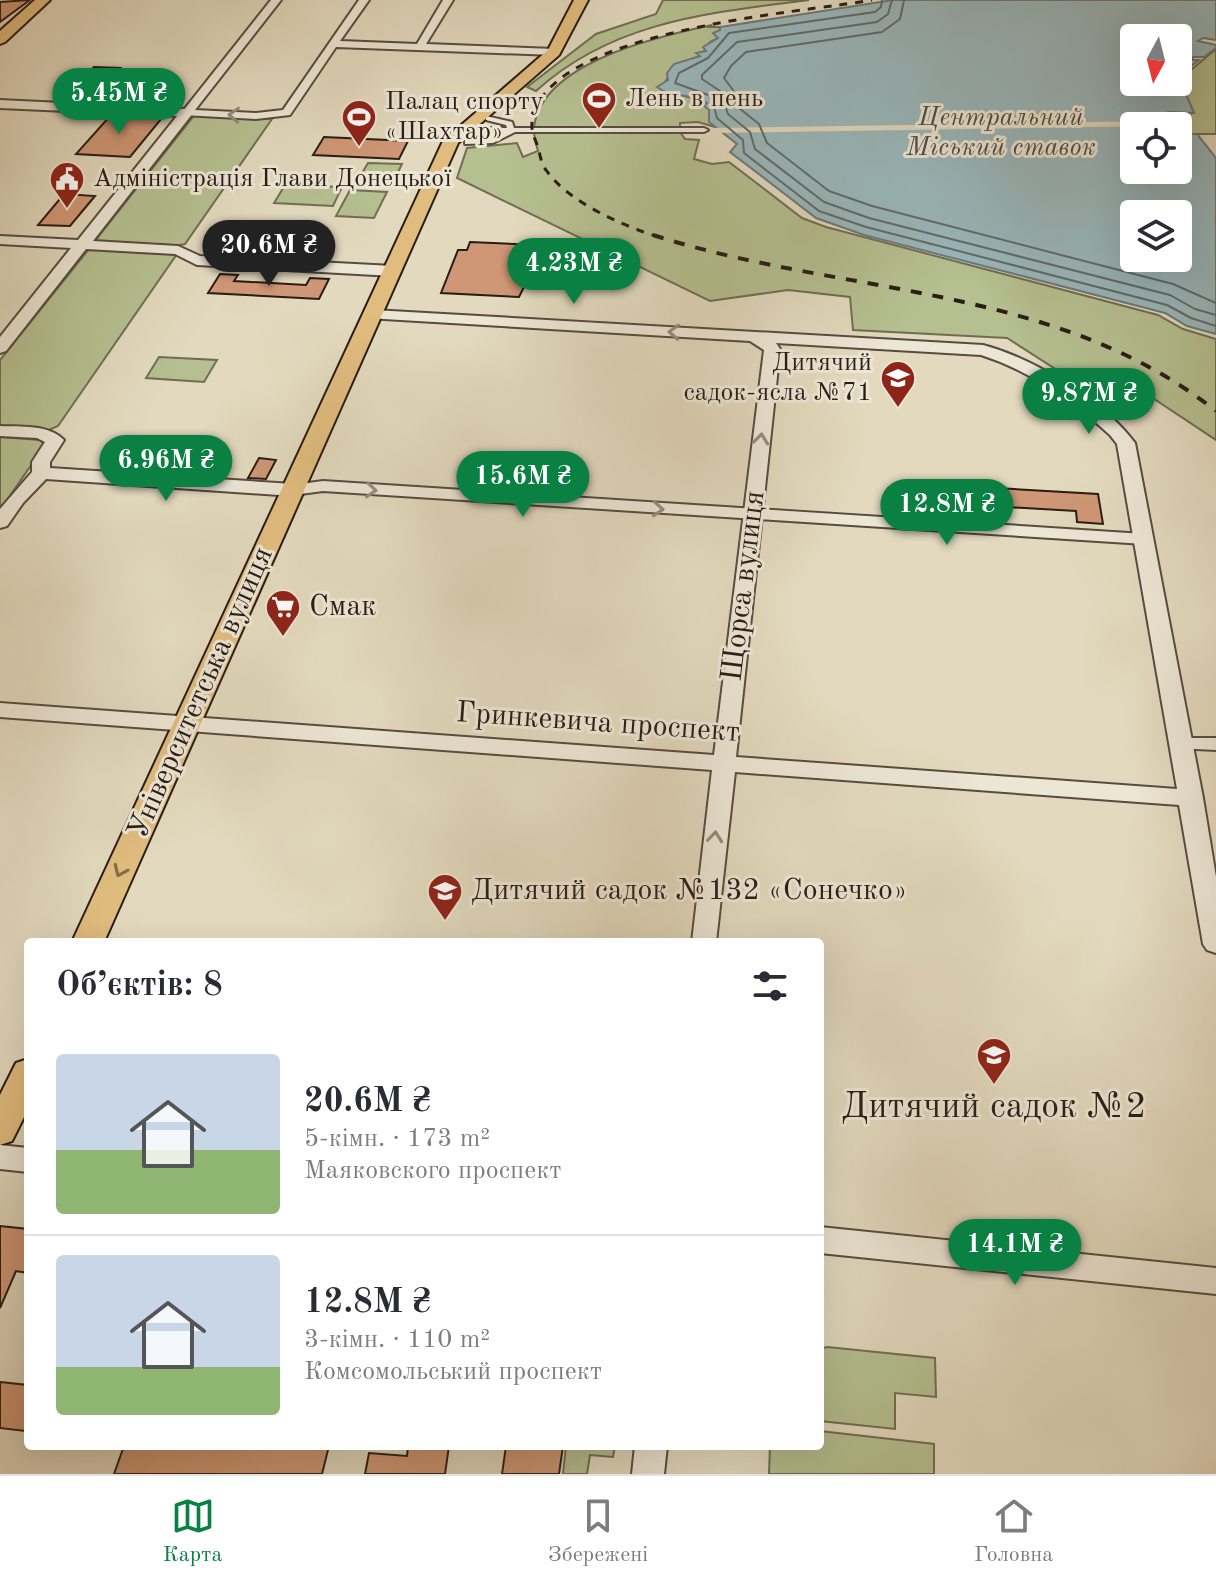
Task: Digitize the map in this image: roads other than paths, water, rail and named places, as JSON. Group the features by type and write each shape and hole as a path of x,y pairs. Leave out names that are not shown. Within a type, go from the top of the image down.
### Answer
{"main road":[{"path":"0,39 43,0"},
{"name":"Університетська вулиця","path":"90,938 451,141 554,52 581,0"},
{"path":"0,1131 24,1080"}],"street":[{"path":"0,348 276,0"},
{"path":"0,104 281,115 290,109 364,0"},
{"path":"420,47 448,0"},
{"path":"334,44 554,52"},
{"path":"489,118 509,124 512,131"},
{"path":"483,130 704,130"},
{"path":"468,142 493,141 512,131"},
{"path":"0,240 178,250 197,260 393,271"},
{"path":"373,315 752,337 781,344 983,350 1002,355 1039,375 1099,417 1125,439 1216,944"},
{"name":"Щорса вулиця","path":"704,938 753,515 781,344"},
{"path":"0,431 40,433 55,440 41,462 41,473 16,499 0,522"},
{"path":"41,473 293,490 323,486 1144,539"},
{"name":"Гринкевича проспект","path":"0,710 1192,798"},
{"path":"1182,744 1216,744"},
{"path":"0,1157 24,1160"},
{"path":"824,1240 1216,1281"},
{"path":"648,1474 651,1450"}],"water":[{"name":"Центральний Міський ставок","path":"893,0 1216,0 1216,40 1203,38 1198,41 1216,45 1216,48 1204,57 1193,57 1193,60 1199,60 1192,66 1192,24 1120,24 1120,96 1187,96 1194,113 1120,112 1120,184 1192,184 1192,134 1197,134 1216,158 1216,334 1187,326 1165,313 864,235 816,218 730,152 737,144 709,122 709,110 704,106 707,103 657,87 668,80 667,73 674,64 706,51 703,47 718,38 713,33 720,27"}],"tunnel":[{"path":"440,128 483,130"}],"railway":[{"path":"655,236 613,219 582,202 546,170 532,123 547,92 579,66 625,47 735,20 872,0"},
{"path":"655,236 725,255 1017,315 1086,338 1153,369 1216,411"}],"place":[{"name":"Лень в пень","path":"599,130"},
{"name":"Палац спорту «Шахтар»","path":"359,148"},
{"name":"Адміністрація Глави Донецької","path":"67,210"},
{"name":"Дитячий садок-ясла №71","path":"898,409"},
{"name":"Смак","path":"283,638"},
{"name":"Дитячий садок №132 «Сонечко»","path":"445,922"},
{"name":"Дитячий садок №2","path":"994,1086"}]}
